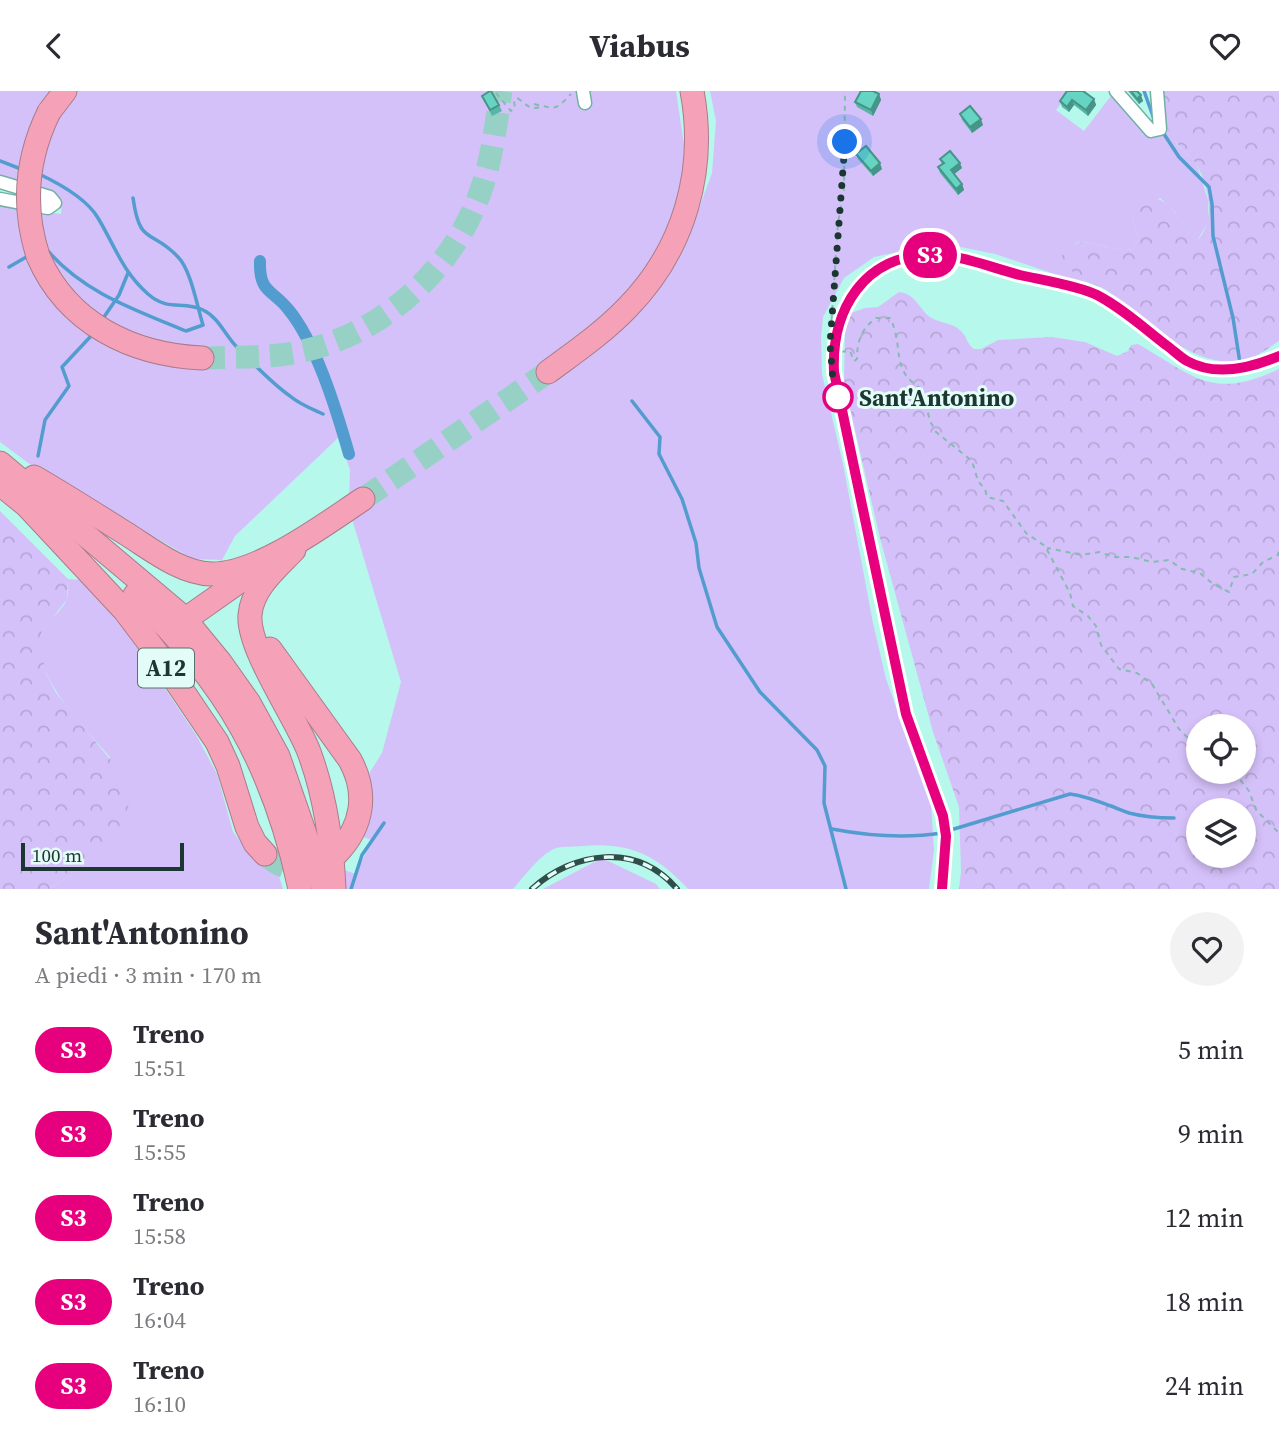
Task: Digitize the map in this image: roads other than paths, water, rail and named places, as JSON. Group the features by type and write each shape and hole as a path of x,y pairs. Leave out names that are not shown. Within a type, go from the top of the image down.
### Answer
{"highway":[{"path":"65,91 49,112 35,146 28,182 29,220 38,256 62,295 83,316 107,333 134,346 160,354 202,358"},
{"path":"548,372 600,334 627,309 673,244 688,207 695,171 696,135 692,91"},
{"path":"0,460 174,563 193,571 214,574 279,561"},
{"path":"0,460 183,617 220,662 249,703 278,756 324,889"},
{"path":"0,484 114,576 153,612 190,652 221,692 246,732 274,794 288,836 300,889"},
{"path":"193,614 279,561 305,539 363,499"},
{"name":"A12","path":"28,506 125,611 159,656 217,742 228,766 247,827 255,843 265,854"},
{"path":"279,561 261,605 260,622 264,637 350,761 361,790 357,825 337,853"},
{"path":"279,561 253,601 251,633 309,753 326,815 334,889"},
{"path":"183,667 230,740 268,809 291,889"}],"street":[{"path":"1116,91 1154,129 1157,91"},
{"path":"0,182 50,197 54,202 48,208 0,199"}],"waterway":[{"path":"1144,91 1154,119"},
{"path":"1162,131 1179,157 1209,187 1213,236 1233,318 1240,363"},
{"path":"0,161 21,169"},
{"path":"39,174 72,192 87,204 104,228 125,267 148,294 162,303 196,307 208,313 275,385 297,401 323,414"},
{"path":"45,250 94,289 130,308 186,331 203,325 183,263 169,248 143,231 133,198"},
{"path":"9,267 28,256"},
{"path":"260,261 264,285 288,309 308,340 332,398 349,454"},
{"path":"104,317 119,295 128,273"},
{"path":"38,456 45,420 69,386 62,367 91,336"},
{"path":"632,401 660,437 659,454 682,499 717,627 760,692 817,750 825,766 824,803 846,889"},
{"path":"954,829 1070,794 1093,799 1129,813 1174,818"},
{"path":"351,889 362,855 384,823"},
{"path":"832,829 887,836 942,833"}],"tunnel":[{"path":"202,358 282,355 324,345 354,333 408,297 432,274 452,248 468,220 488,166 501,91"},
{"path":"363,499 548,372"},
{"path":"181,631 178,646 183,667"},
{"path":"265,854 287,867 313,868"}],"railway":[{"path":"942,889 945,836 943,816 907,714 834,372 838,327 856,290 871,275 888,264 909,257 955,257 1097,295 1124,312 1184,359 1198,366 1233,369 1279,356"},
{"path":"532,889 567,866 605,857 625,858 643,864 661,874 677,889"}],"train":[{"name":"S3","path":"942,889 946,836 943,816 906,714 838,397 833,349 836,327 845,307 859,287 875,272 888,265 919,255 951,256 1096,294 1188,362 1221,370 1253,367 1279,356"}],"place":[{"name":"Sant'Antonino","path":"838,397"}]}
